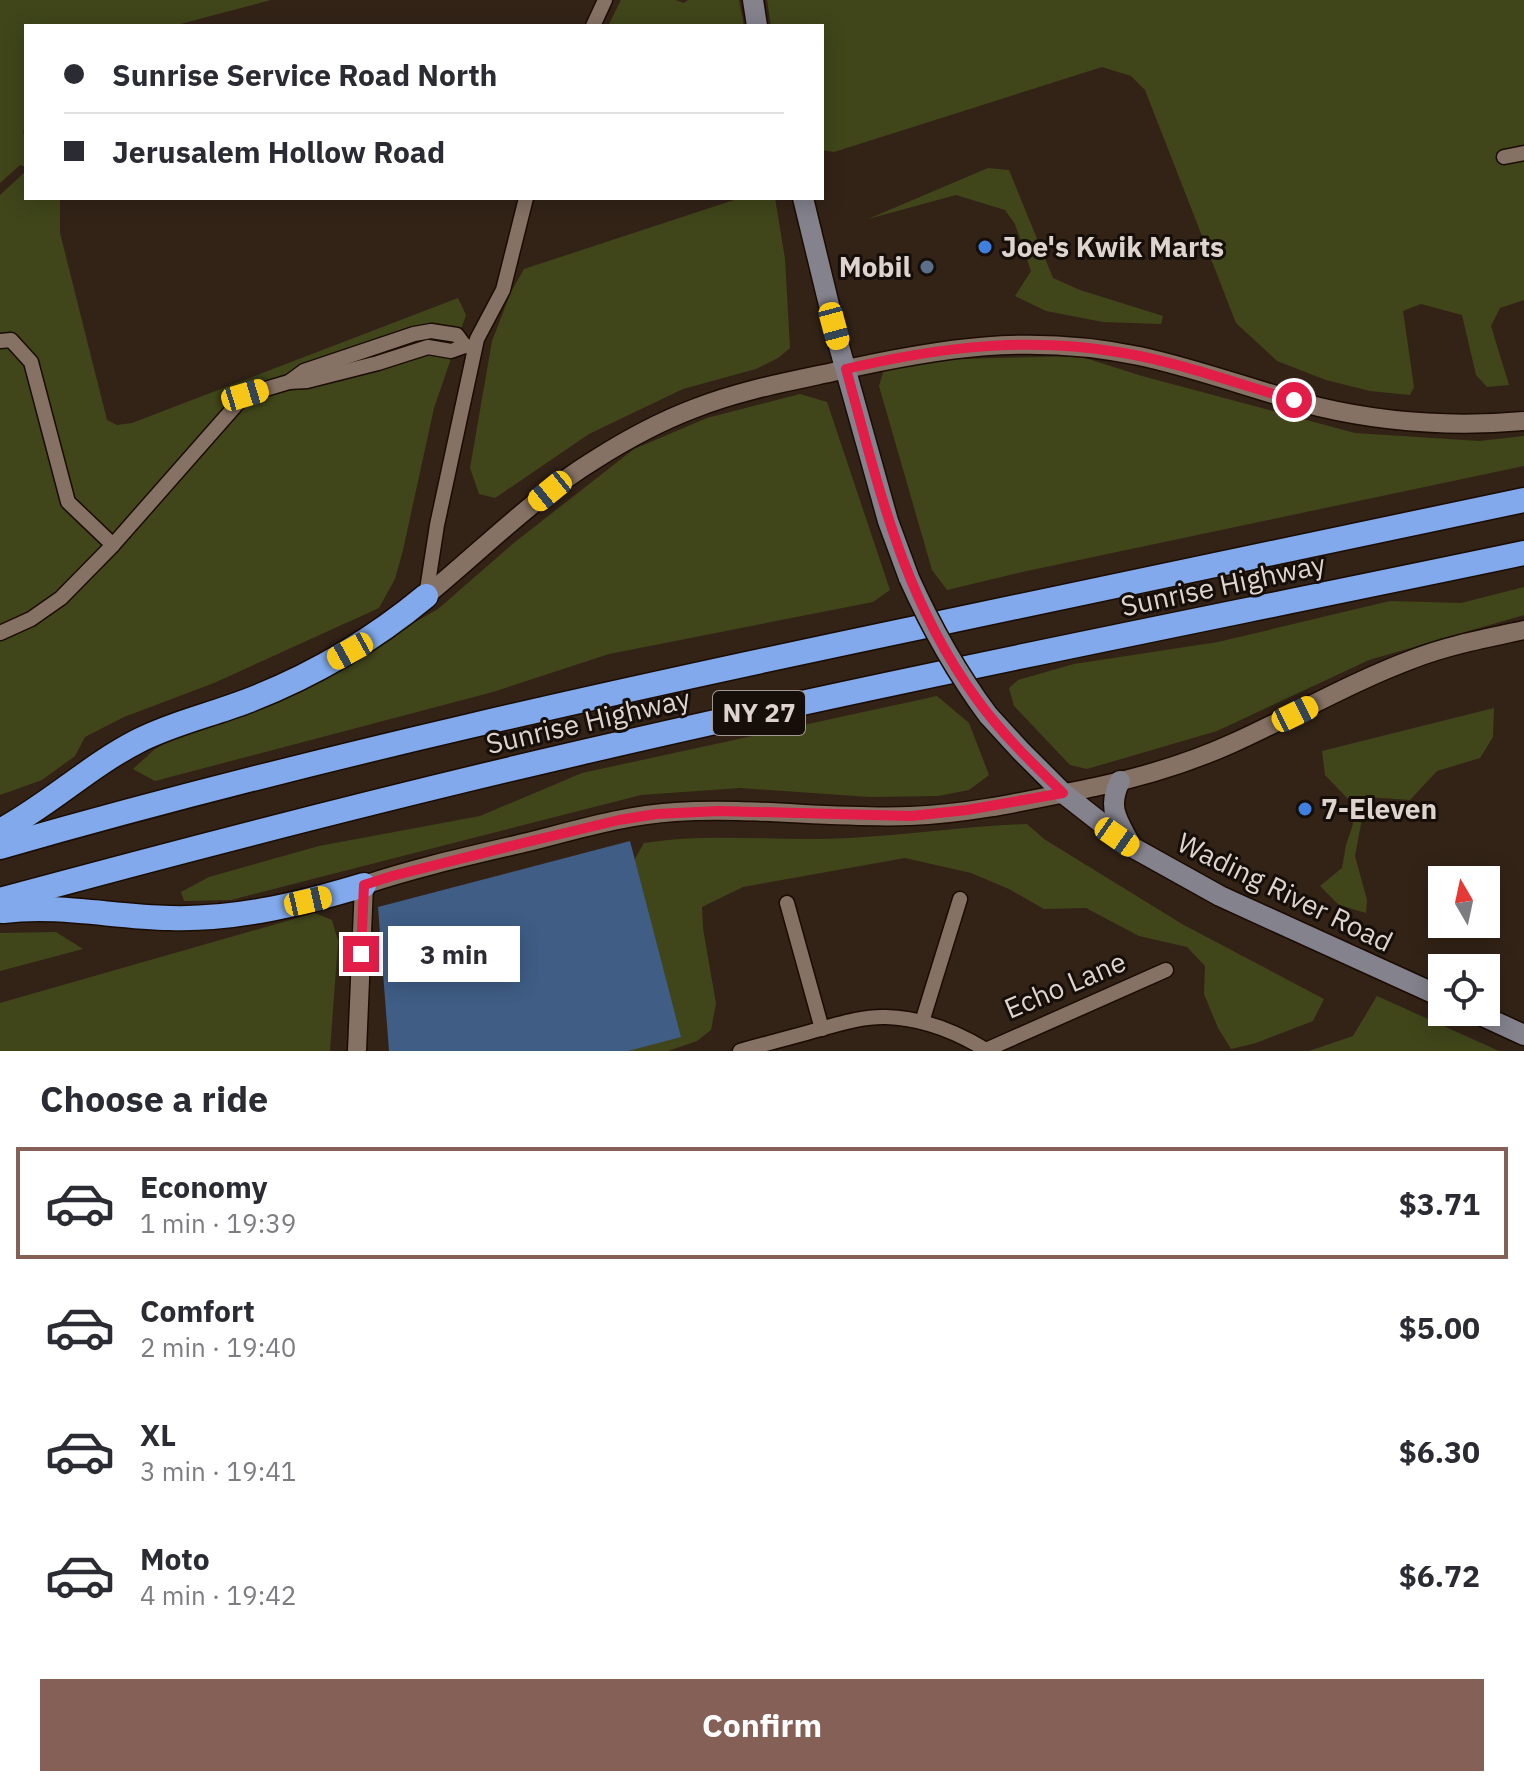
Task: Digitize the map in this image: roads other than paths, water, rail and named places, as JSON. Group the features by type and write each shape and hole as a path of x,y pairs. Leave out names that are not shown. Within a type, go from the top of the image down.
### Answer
{"highway":[{"name":"Sunrise Highway","path":"0,847 305,765 713,670 1524,500"},
{"name":"Sunrise Highway","path":"0,900 293,822 604,747 1524,553"},
{"path":"0,831 140,740 250,700 310,672 367,640 426,596"},
{"path":"0,912 61,908 166,918 217,917 289,905 364,885"}],"main road":[{"path":"753,0 757,24"},
{"name":"Wading River Road","path":"803,200 829,307 888,521 928,620 945,652 988,715 1063,793 1132,847 1220,896 1428,991"},
{"path":"1120,781 1113,806 1132,847"},
{"path":"1500,1024 1524,1035"}],"street":[{"path":"594,24 605,0"},
{"path":"1504,157 1524,153"},
{"path":"426,596 470,347 503,290 526,200"},
{"path":"0,633 31,619 61,598 113,545 245,395 289,382 304,371 376,355 414,334 431,331 457,335 470,347"},
{"path":"0,341 11,340 31,362 68,502 113,545"},
{"path":"426,596 550,491 592,461 673,417 760,388 906,356 1014,343 1062,345 1140,356 1358,415 1442,424 1524,421"},
{"path":"357,1051 364,885 610,822 656,814 719,811 911,816 967,810 1120,781 1229,745 1415,658 1524,630"},
{"path":"922,1022 960,899"},
{"path":"787,903 822,1029"},
{"name":"Echo Lane","path":"749,1050 856,1019 884,1017 922,1022 966,1038 986,1050 1166,970"}],"water":[{"path":"630,841 681,1037 628,1051 389,1051 378,907"}],"place":[{"name":"Joe's Kwik Marts","path":"985,247"},
{"name":"Mobil","path":"927,267"},
{"name":"7-Eleven","path":"1305,809"}]}
